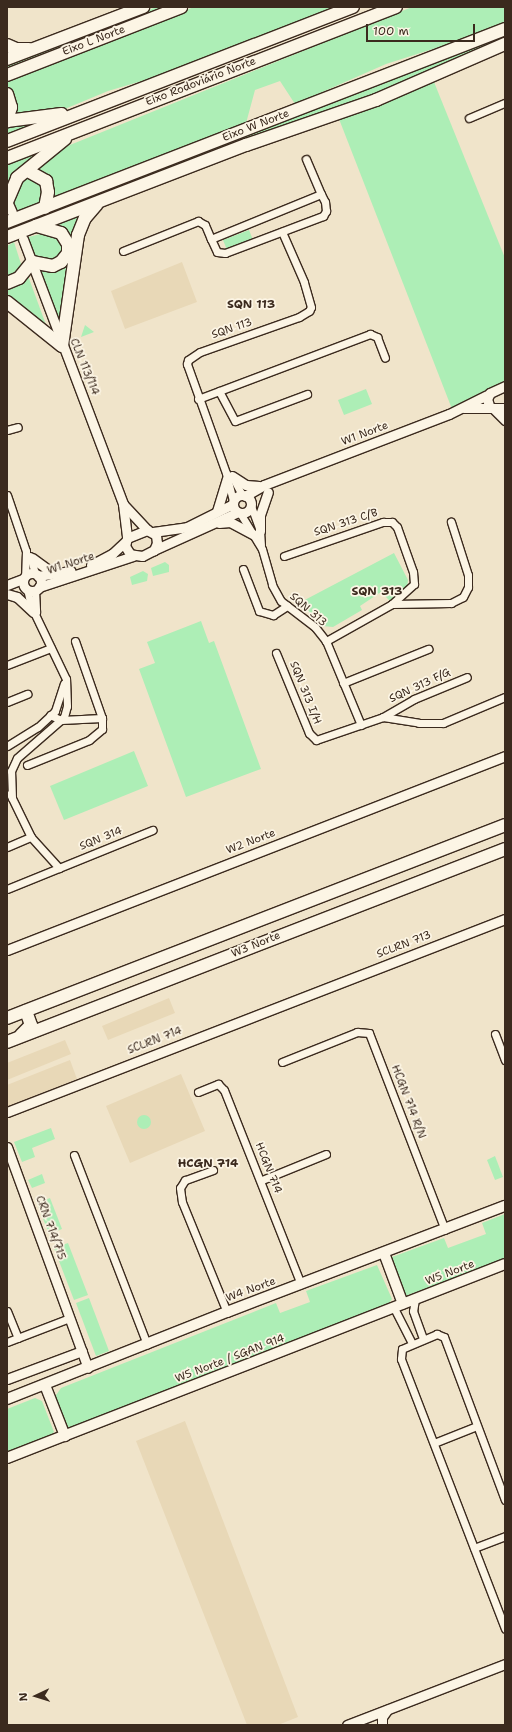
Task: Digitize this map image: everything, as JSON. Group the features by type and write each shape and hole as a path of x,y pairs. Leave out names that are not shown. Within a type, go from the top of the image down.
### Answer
{"main road":[{"name":"Eixo L Norte","path":"7,59 143,7"},
{"name":"Eixo L Norte","path":"7,75 182,7"},
{"name":"Eixo Rodoviário Norte","path":"7,141 353,7"},
{"name":"Eixo Rodoviário Norte","path":"7,158 396,7"},
{"name":"Eixo W Norte","path":"8,208 45,208 505,29"},
{"name":"Eixo W Norte","path":"7,237 252,143 376,100 505,44"},
{"path":"7,45 16,49 34,49"},
{"path":"7,94 12,107 7,121 51,116 98,106"},
{"path":"8,208 13,183 77,130"},
{"path":"28,170 41,176 46,181 48,192 45,208"},
{"path":"62,346 78,235 84,218 99,201"},
{"path":"7,283 19,278 32,262 48,267 58,265 68,253 69,248 60,233 36,226"},
{"path":"7,302 62,346"},
{"name":"W3 Norte","path":"7,1018 505,825"},
{"name":"W3 Norte","path":"12,1040 505,849"},
{"path":"44,1027 40,1014 70,994"},
{"path":"12,1040 30,1028 26,1011"},
{"name":"W4 Norte","path":"7,1399 227,1312 505,1206"},
{"path":"384,1253 403,1304"},
{"name":"W5 Norte","path":"403,1304 505,1264"},
{"name":"W5 Norte / SGAN 914","path":"7,1458 403,1304"},
{"path":"45,1385 65,1436"}],"street":[{"path":"469,118 505,103"},
{"path":"123,251 198,221 205,225 211,238 221,253 323,216 326,207 306,159"},
{"path":"211,238 321,194"},
{"name":"SQN 113","path":"236,508 228,475 198,399 187,364 193,355 298,317 310,309 304,282 282,232"},
{"name":"CLN 113/114","path":"23,239 62,346 123,504 126,540"},
{"path":"198,399 370,334 377,337 386,358"},
{"name":"W1 Norte","path":"266,488 251,505 248,511 236,508 243,495 266,488 278,481 461,408 505,386"},
{"path":"219,391 235,421 307,394"},
{"path":"487,395 492,408 505,420"},
{"name":"W1 Norte","path":"461,408 505,408"},
{"path":"7,430 18,427"},
{"path":"209,524 230,522 256,533 266,488 246,485 228,475 217,511"},
{"name":"SQN 113","path":"228,475 243,495"},
{"path":"7,495 37,575 29,585"},
{"path":"243,495 251,505"},
{"name":"CLN 113/114","path":"123,504 150,531"},
{"name":"SQN 313","path":"251,505 256,533 272,585 287,606 315,627 326,641 360,725"},
{"path":"236,508 209,524 142,556 133,556 127,551 126,540 150,531 187,527 217,511 236,508"},
{"name":"SQN 313","path":"236,508 256,533"},
{"path":"7,518 14,516"},
{"name":"SQN 313 C/B","path":"284,556 383,522 392,522 405,548 414,578 409,590 392,604"},
{"path":"392,604 451,603 463,596 468,587 468,575 451,522"},
{"path":"150,531 157,540 154,550"},
{"name":"W1 Norte","path":"29,585 37,575 54,574 94,564 118,550 126,540"},
{"path":"29,555 54,574"},
{"path":"12,798 9,771 21,753 43,733 61,720 67,712 66,679 35,615 29,585 29,555"},
{"name":"W1 Norte","path":"7,593 29,585 133,556"},
{"path":"243,569 259,611 273,615 287,606"},
{"name":"W1 Norte","path":"7,585 29,585"},
{"path":"7,593 17,597 35,615"},
{"name":"SQN 313","path":"326,641 392,604"},
{"path":"27,765 96,737 102,729 102,718 75,641"},
{"path":"7,665 51,648"},
{"path":"343,683 428,649"},
{"name":"SQN 313 I/H","path":"276,653 312,737 319,740 360,725"},
{"name":"SQN 313 F/G","path":"384,717 414,699 467,677"},
{"path":"7,746 38,727 50,715 57,707 66,679"},
{"path":"7,702 27,694"},
{"path":"360,725 384,717 419,723 443,723 505,697"},
{"path":"57,707 80,718"},
{"path":"50,715 61,720 102,718"},
{"path":"38,727 43,733"},
{"name":"W2 Norte","path":"7,950 505,756"},
{"path":"7,787 31,837 59,868"},
{"name":"SQN 314","path":"7,889 152,830"},
{"path":"7,847 31,837"},
{"name":"SCLRN 713","path":"312,993 505,919"},
{"name":"SCLRN 714","path":"7,1112 312,993"},
{"name":"HCGN 714 R/N","path":"282,1062 357,1032 366,1032 372,1038 445,1230"},
{"path":"495,1034 505,1060"},
{"name":"HCGN 714","path":"198,1092 218,1084 224,1090 262,1180 302,1284"},
{"name":"CRN 714/715","path":"7,1147 88,1368"},
{"path":"262,1180 326,1154"},
{"path":"74,1155 147,1344"},
{"path":"213,1170 185,1180 180,1188 182,1202 227,1312"},
{"path":"415,1299 414,1315 423,1339"},
{"path":"394,1308 402,1320 412,1343"},
{"path":"7,1311 18,1338"},
{"path":"402,1320 414,1315"},
{"path":"7,1342 70,1318"},
{"path":"505,1500 444,1337 437,1334 412,1343 402,1349 400,1356 505,1629"},
{"path":"7,1379 82,1351"},
{"path":"434,1443 477,1426"},
{"path":"474,1548 505,1536"},
{"path":"347,1725 505,1664"},
{"path":"382,1725 382,1717 387,1710"}],"shaded area":[{"path":"182,262 197,302 125,329 111,291"},
{"path":"169,998 175,1013 108,1040 102,1026"},
{"path":"65,1040 71,1054 7,1080 7,1063"},
{"path":"70,1060 77,1079 7,1107 7,1085"},
{"path":"181,1074 205,1131 130,1163 106,1106"},
{"path":"185,1421 298,1717 278,1725 247,1725 136,1441"}],"green space":[{"path":"156,7 173,7 7,71 7,65"},
{"path":"194,7 338,7 172,72 108,91 60,111 11,118 7,80"},
{"path":"412,7 505,7 505,26 386,64 295,104 280,81 255,90 245,127 51,200 37,171 60,149"},
{"path":"505,34 505,41 425,76 7,233 7,227"},
{"path":"434,82 505,258 505,382 452,409 339,119"},
{"path":"44,122 7,136 7,128"},
{"path":"52,147 7,193 7,165"},
{"path":"29,176 43,185 44,200 37,205 14,214 13,202 19,181"},
{"path":"85,211 61,329 36,269 50,271 70,254 52,226"},
{"path":"249,230 253,240 227,250 223,240"},
{"path":"44,233 56,236 65,247 57,263 36,261 25,238"},
{"path":"14,242 21,264 19,272 7,280 7,246"},
{"path":"27,273 49,333 7,299 7,287"},
{"path":"85,325 94,332 81,337"},
{"path":"366,389 372,404 344,415 338,400"},
{"path":"394,553 408,580 407,588 390,601 381,592 360,606 362,610 333,627 322,626 299,603"},
{"path":"165,562 169,565 169,572 153,576 151,568"},
{"path":"143,571 148,574 147,581 132,585 130,577"},
{"path":"201,621 209,643 214,641 261,769 186,797 139,669 155,663 147,642"},
{"path":"134,751 148,786 64,820 50,786"},
{"path":"141,1115 147,1115 151,1119 151,1125 147,1129 141,1129 137,1125 137,1119"},
{"path":"51,1128 55,1139 32,1148 35,1157 22,1162 14,1142"},
{"path":"495,1156 503,1177 495,1180 487,1160"},
{"path":"42,1174 45,1183 32,1188 28,1180"},
{"path":"50,1198 62,1229 49,1234 37,1203"},
{"path":"505,1214 505,1260 405,1296 389,1261 392,1257 444,1238 448,1248 486,1234 482,1223"},
{"path":"68,1243 88,1295 74,1300 54,1248"},
{"path":"377,1265 392,1299 387,1306 74,1429 66,1428 54,1398 61,1388 276,1303 280,1313 310,1302 306,1291"},
{"path":"89,1298 109,1351 96,1356 76,1303"},
{"path":"35,1398 42,1401 54,1432 48,1439 7,1455 7,1409"}],"district":[{"name":"SQN 113","path":"251,305"},
{"name":"SQN 313","path":"377,592"},
{"name":"HCGN 714","path":"208,1164"}]}
